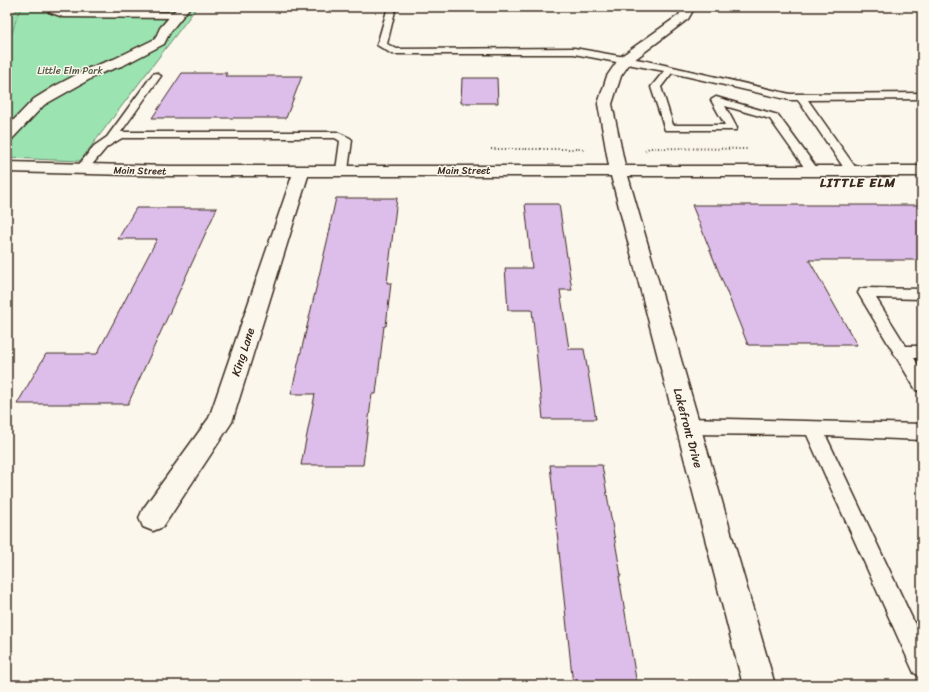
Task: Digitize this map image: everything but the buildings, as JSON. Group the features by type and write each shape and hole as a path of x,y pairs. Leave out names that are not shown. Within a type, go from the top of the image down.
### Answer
{"street":[{"name":"Lakefront Drive","path":"689,7 684,17 625,60 614,76 605,104 618,170 759,685"},
{"path":"7,136 39,102 94,71 119,62 160,41 164,31 180,11"},
{"name":"Main Street","path":"7,167 81,170 922,171"},
{"name":"King Lane","path":"153,518 220,422 302,170"}],"lane":[{"path":"54,7 52,10 62,14 84,15 134,15 180,11"},
{"path":"84,15 92,7"},
{"path":"134,15 141,7"},
{"path":"392,7 382,45 395,52 574,51 670,69 790,97 922,96"},
{"path":"670,69 656,87 669,128 732,128 716,100 774,117 813,170"},
{"path":"112,137 156,76"},
{"path":"801,97 852,171"},
{"path":"81,170 105,141 112,137 121,135 336,135 346,140 342,170"},
{"path":"922,294 866,293 922,385"},
{"path":"902,352 922,352"},
{"path":"688,426 813,428 922,432"},
{"path":"813,428 922,665"}],"path":[{"path":"7,41 14,31 14,19 17,12 24,7"}],"green space":[{"name":"Little Elm Park","path":"21,7 197,7 80,161 7,158 7,18"}],"district":[{"name":"LITTLE ELM","path":"858,182"}]}
